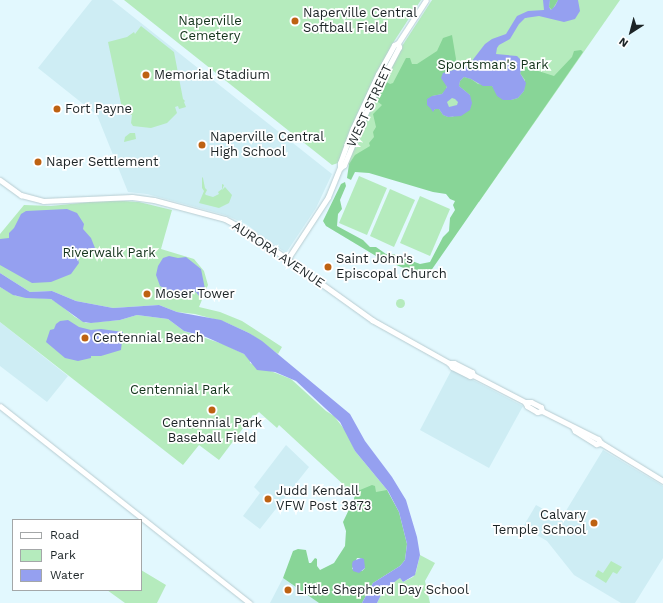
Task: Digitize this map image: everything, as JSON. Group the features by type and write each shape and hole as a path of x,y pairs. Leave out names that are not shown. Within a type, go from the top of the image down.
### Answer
{"main road":[{"name":"WEST STREET","path":"287,260 322,208 340,168 344,165 369,103 399,47 398,43 426,0"},
{"name":"AURORA AVENUE","path":"0,180 21,195 42,201 132,197 213,216 244,229 372,320 449,363 454,363 472,372 473,375 525,402 527,406 537,412 542,411 573,427 575,431 596,444 600,443 663,481"},
{"path":"0,406 248,603"}],"shaded area":[{"name":"Naperville Central High School","path":"92,0 112,0 332,174 316,208 286,253 246,224 225,215 147,194 128,192 97,115 38,68"},
{"path":"0,322 68,376 47,402 0,366"},
{"path":"452,369 523,406 489,468 420,430"},
{"path":"286,445 309,467 260,529 243,516 260,493 254,487"},
{"name":"Calvary Temple School","path":"603,450 663,486 663,558 635,603 621,603 574,575 547,541 523,527 536,505 561,519"},
{"name":"Little Shepherd Day School","path":"283,578 319,603 270,603"}],"green space":[{"name":"Naperville Cemetery","path":"124,0 421,0 391,46 338,163 332,165"},
{"name":"Sportsman's Park","path":"432,0 620,0 479,202 347,164 391,63"},
{"path":"550,0 558,0 552,10 549,7"},
{"name":"Memorial Stadium","path":"141,26 174,52 183,99 186,107 179,109 178,106 175,107 177,113 167,123 151,128 133,126 131,123 132,115 123,113 108,42 127,37 134,32 135,34"},
{"path":"452,35 456,59 453,72 446,72 442,79 447,85 446,90 442,94 432,96 433,111 435,109 439,109 443,115 448,117 453,117 470,95 459,86 460,81 464,77 471,79 478,84 492,86 507,100 511,100 518,98 524,91 525,80 520,73 523,68 522,61 532,69 554,76 572,57 574,51 581,50 583,52 428,275 401,267 376,256 326,226 323,221 341,184 345,182 346,186 340,200 342,209 338,214 337,226 363,240 370,247 376,247 386,254 393,254 420,264 430,262 443,237 449,231 450,218 455,210 453,205 455,201 450,199 446,194 433,192 369,173 355,172 351,180 347,178 349,164 355,155 370,146 369,143 374,137 373,132 376,127 373,114 382,105 378,102 377,96 383,89 385,81 390,84 393,83 406,58 410,58 412,64 417,64 437,51 443,38"},
{"path":"130,133 135,133 136,139 124,142 125,137"},
{"path":"359,176 387,188 367,235 339,223"},
{"path":"202,177 207,190 206,195 213,197 219,194 218,192 222,189 222,184 224,185 222,190 225,187 232,195 229,203 219,208 199,203 204,191 202,188"},
{"path":"390,189 415,200 394,247 370,236"},
{"path":"420,196 450,209 430,256 400,243"},
{"name":"Riverwalk Park","path":"109,200 139,202 172,210 161,249 194,259 204,271 208,285 199,307 220,312 242,321 282,347 278,354 249,333 225,322 195,314 177,312 159,305 113,308 76,301 52,291 30,292 0,273 0,234 24,205 51,206"},
{"name":"Centennial Park","path":"0,287 16,296 51,299 75,317 86,323 120,320 137,315 168,319 184,331 226,345 244,354 250,360 250,363 291,379 326,411 334,416 348,434 355,451 388,491 355,501 355,492 352,489 345,490 343,488 345,486 279,425 277,428 259,412 255,416 253,415 219,460 199,445 183,465 0,322"},
{"path":"400,298 405,303 400,308 395,303"},
{"path":"372,485 375,486 376,492 387,490 399,512 407,544 405,560 400,566 373,583 362,603 319,603 283,578 293,551 298,549 306,550 309,563 311,563 315,558 317,559 317,566 320,570 334,563 345,546 346,531 343,522 354,499 356,489 360,490","holes":["357,558 361,558 364,561 363,564 365,568 362,571 352,569"]},
{"path":"420,555 435,563 425,581 430,603 377,603 383,591 397,579 400,578 403,582 413,577 416,572"},
{"path":"611,561 622,567 617,574 613,572 606,583 595,576 598,570 603,573"},
{"path":"142,571 166,585 157,603 125,603 108,591 142,591"}],"water":[{"path":"543,0 550,0 549,7 551,10 558,0 578,0 580,11 575,19 564,22 539,16 525,18 519,24 510,39 499,45 496,54 517,56 522,61 523,68 520,73 526,83 524,91 518,98 503,100 497,96 492,86 483,86 464,77 460,81 459,86 470,95 472,103 470,110 461,116 448,117 443,115 439,109 435,109 433,112 427,105 427,99 432,96 442,94 447,87 441,78 443,73 468,66 485,44 492,39 506,34 517,16 528,11 544,10","holes":["452,98 458,102 457,105 449,107 447,102"]},
{"path":"67,209 77,213 84,224 83,229 91,238 95,248 91,254 83,257 80,256 78,259 79,263 71,274 51,282 32,283 0,265 0,239 9,238 9,233 14,228 21,214 26,211"},
{"path":"169,256 178,258 186,257 201,269 205,289 204,294 199,296 196,292 184,293 168,290 160,286 156,275 158,266 163,258"},
{"path":"0,273 30,292 52,291 76,301 113,308 159,305 177,312 221,320 262,341 350,414 365,441 392,477 406,500 417,537 420,555 415,575 403,582 400,578 397,580 383,591 377,603 362,603 373,583 400,566 405,560 407,544 399,512 388,491 355,451 340,422 296,381 275,372 257,370 244,354 206,337 184,331 168,319 137,315 120,320 91,323 83,322 51,299 26,298 13,295 0,287"},
{"name":"Centennial Beach","path":"68,320 79,327 91,330 101,329 123,332 121,350 101,356 91,356 91,358 78,361 65,358 46,342 50,330 54,329 56,324 60,321"},
{"path":"361,558 364,559 365,568 359,573 353,571 353,561"}],"place":[{"name":"Naperville Central Softball Field","path":"295,21"},
{"name":"Memorial Stadium","path":"146,75"},
{"name":"Fort Payne","path":"57,109"},
{"name":"Naperville Central High School","path":"202,145"},
{"name":"Naper Settlement","path":"38,162"},
{"name":"Saint John's Episcopal Church","path":"328,267"},
{"name":"Moser Tower","path":"147,294"},
{"name":"Centennial Beach","path":"85,338"},
{"name":"Centennial Park Baseball Field","path":"212,410"},
{"name":"Judd Kendall VFW Post 3873","path":"268,499"},
{"name":"Calvary Temple School","path":"594,523"},
{"name":"Little Shepherd Day School","path":"288,590"}]}
